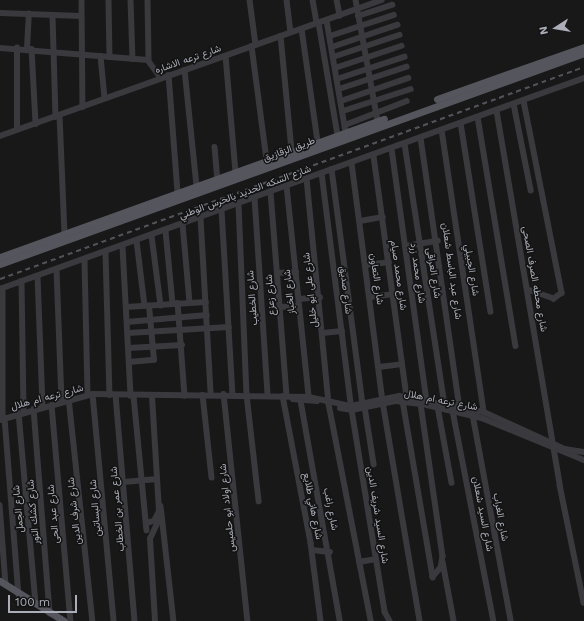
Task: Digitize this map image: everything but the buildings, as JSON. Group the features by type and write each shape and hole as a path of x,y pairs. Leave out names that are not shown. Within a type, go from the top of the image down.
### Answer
{"main road":[{"name":"طريق الزقازيق","path":"0,264 178,193 236,173 292,151 318,142 336,138 346,129 378,117 584,47"},
{"name":"طريق الزقازيق","path":"0,257 65,234 97,226 336,138 584,53"},
{"path":"2,583 64,621"}],"street":[{"path":"82,0 81,54 83,107"},
{"path":"109,0 110,57"},
{"path":"131,0 133,59"},
{"path":"148,0 149,60 160,78"},
{"path":"250,0 267,160"},
{"path":"287,0 291,32"},
{"path":"313,0 336,138"},
{"path":"337,0 340,16"},
{"path":"356,0 378,117 407,101"},
{"name":"شارع ترعه الاشاره","path":"0,136 168,75 357,10 372,2 382,0"},
{"path":"358,16 392,5"},
{"path":"0,13 82,16"},
{"path":"29,14 30,49 36,124"},
{"path":"330,36 394,15"},
{"path":"53,16 52,51 58,116 65,234"},
{"path":"327,20 346,129"},
{"path":"332,47 397,25"},
{"path":"302,29 318,142"},
{"path":"333,57 399,35"},
{"path":"281,36 292,151"},
{"path":"335,68 401,46"},
{"path":"0,48 30,49 149,60"},
{"path":"17,48 17,130"},
{"path":"101,56 105,98"},
{"path":"226,56 236,173"},
{"path":"337,79 404,57"},
{"path":"339,89 406,67"},
{"path":"185,70 197,186"},
{"path":"168,75 178,193"},
{"path":"341,101 408,78"},
{"name":"شارع السكه الحديد بالحرس الوطني","path":"1,288 123,247 332,169 374,156 584,78"},
{"path":"342,111 411,89"},
{"path":"524,100 562,293 554,299 528,290"},
{"path":"514,104 531,190"},
{"name":"شارع محطه الصرف الصحى","path":"497,111 555,447 584,603"},
{"path":"478,117 516,346"},
{"path":"461,124 491,312"},
{"name":"شارع الجبيلي","path":"442,130 484,412"},
{"name":"شارع عبد الباسط شعلان","path":"421,138 438,241 460,407"},
{"name":"شارع العراقى","path":"405,144 445,404"},
{"path":"215,147 218,179"},
{"name":"شارع محمد زرد","path":"392,149 427,400"},
{"name":"شارع محمد صيام","path":"374,156 389,262 405,398 433,576 443,561"},
{"name":"شارع التعاون","path":"352,163 383,400 420,621"},
{"path":"332,169 359,375 374,464"},
{"name":"شارع صديق","path":"322,173 351,408"},
{"name":"شارع على ابو خليل","path":"307,179 320,296 329,402 371,621"},
{"name":"شارع الخباز","path":"287,186 309,397"},
{"name":"شارع زعزع","path":"271,192 287,396"},
{"name":"شارع الخطيب","path":"254,198 268,396"},
{"path":"239,204 247,395 259,501"},
{"path":"222,210 233,394"},
{"path":"360,221 383,217"},
{"path":"201,218 208,315 211,394"},
{"path":"183,224 190,302"},
{"path":"329,227 339,225"},
{"path":"166,231 175,304 181,329 185,396"},
{"path":"152,236 161,305"},
{"path":"129,362 154,361 152,319 147,306 137,241"},
{"path":"405,246 438,241"},
{"path":"123,247 132,396 148,530"},
{"name":"شارع عمر بن الخطاب","path":"106,253 113,395 124,482 135,621"},
{"name":"شارع البساتين","path":"85,260 91,394 114,621"},
{"path":"366,265 389,262"},
{"path":"57,270 62,402"},
{"path":"277,273 296,272"},
{"path":"38,276 43,407"},
{"name":"شارع الجمل","path":"22,281 21,413 36,604"},
{"path":"1,288 3,419 19,594"},
{"path":"370,297 393,294"},
{"path":"299,299 320,296"},
{"path":"126,307 206,302"},
{"path":"280,307 299,306"},
{"path":"127,322 208,315"},
{"path":"128,333 208,327 229,327"},
{"path":"323,333 342,331"},
{"path":"343,343 355,341"},
{"path":"128,348 182,345"},
{"path":"379,367 402,364"},
{"path":"348,376 359,375"},
{"name":"شارع ترعه ام هلال","path":"3,419 62,402 70,398 91,394 152,397 233,394 309,397 351,408 383,400 405,398 427,400 484,412 533,438"},
{"name":"شارع اولاد ابو حلميس","path":"224,394 248,621"},
{"path":"202,395 212,478"},
{"name":"شارع ترعه ام هلال","path":"287,396 301,401 329,402"},
{"name":"شارع هاني طلايع","path":"287,396 312,550 321,621"},
{"path":"147,523 157,518 159,502 152,397"},
{"name":"شارع شرف الدين","path":"70,398 93,621"},
{"name":"شارع ترعه ام هلال","path":"405,398 421,404 473,416 533,438 584,460"},
{"name":"شارع راغب","path":"301,401 330,552 340,621"},
{"path":"421,404 443,561 454,621"},
{"name":"شارع عبد الحى","path":"52,405 72,621"},
{"path":"438,407 452,483"},
{"name":"شارع السيد شريف الدين","path":"351,408 376,559 390,621"},
{"name":"شارع كشك النور","path":"34,409 50,613"},
{"name":"شارع السيد شعلان","path":"453,411 494,621"},
{"name":"شارع الغراب","path":"473,416 511,621"},
{"name":"شارع ترعه ام هلال","path":"555,447 584,452"},
{"path":"124,482 157,479"},
{"path":"159,502 163,515 174,621"},
{"path":"0,505 2,583"},
{"path":"156,621 150,539 163,515"},
{"path":"312,550 330,552"},
{"path":"359,562 376,559"}],"railway":[{"path":"0,279 584,67"}]}
